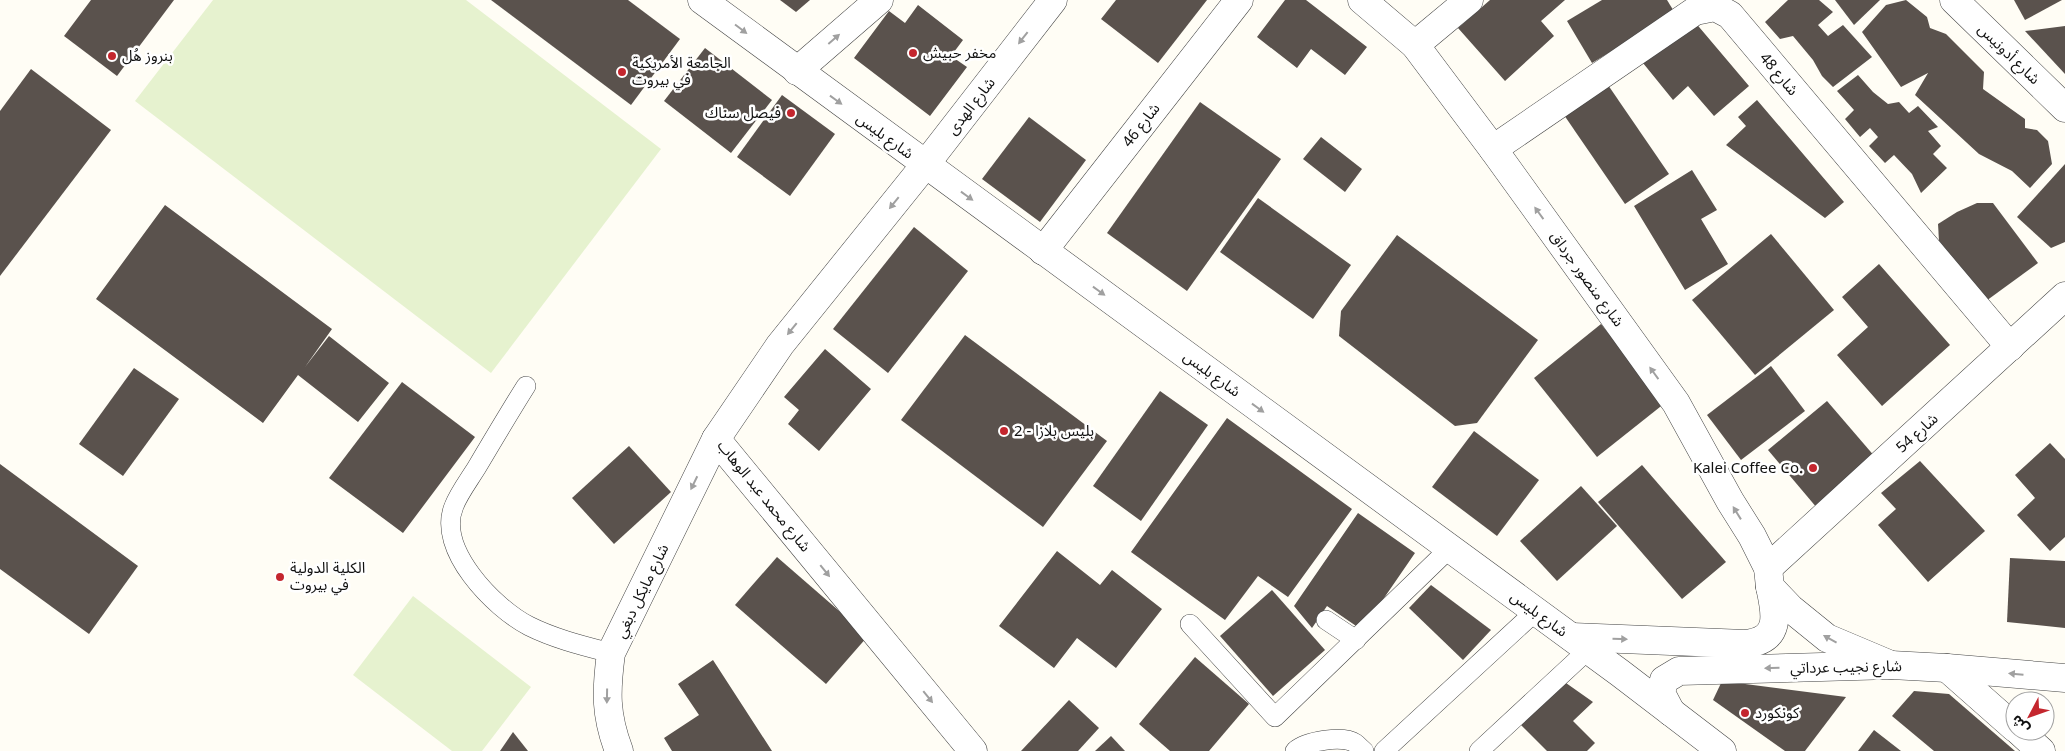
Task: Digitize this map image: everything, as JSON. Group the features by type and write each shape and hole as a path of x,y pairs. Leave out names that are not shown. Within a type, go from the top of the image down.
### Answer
{"street":[{"name":"شارع بليس","path":"702,0 1536,611 1722,751"},
{"path":"797,71 879,0"},
{"name":"شارع الهدى","path":"925,165 1053,0"},
{"name":"شارع 46","path":"1043,250 1239,0"},
{"name":"شارع منصور جرداق","path":"1362,0 1415,45 1494,149 1676,403 1769,578 1803,620 1827,638 1891,665"},
{"path":"1415,45 1469,0"},
{"name":"شارع أدونيس","path":"1954,0 2065,108"},
{"name":"شارع 48","path":"1494,149 1695,11 1714,7 1730,15 2010,347"},
{"name":"شارع محمد عبد الوهاب","path":"925,165 780,345 716,439 973,751"},
{"name":"شارع 54","path":"1769,578 2065,296"},
{"name":"شارع مايكل دبغي","path":"619,751 607,708 607,682 611,653 716,439"},
{"name":"شارع منصور جرداق","path":"1580,644 1757,643 1768,636 1774,625 1775,612 1769,578"},
{"name":"شارع نجيب عرداتي","path":"1671,712 1661,693 1664,680 1679,671 1891,665 2065,678"},
{"path":"1947,668 2005,719"},
{"path":"2030,741 2042,751"}],"lane":[{"path":"526,386 453,507 450,532 458,554 477,582 500,604 528,626 568,642 611,653"},
{"path":"1190,624 1275,718 1450,548"},
{"path":"1384,751 1536,611"},
{"path":"1326,620 1356,640"},
{"path":"1479,751 1580,644"},
{"path":"1295,751 1300,747 1324,739 1354,742 1364,751"}],"green space":[{"path":"213,0 466,0 661,149 491,373 135,101"},
{"path":"413,596 531,687 482,751 452,751 353,675"}],"building":[{"name":"بنروز هُل","path":"91,0 174,0 117,76 64,36"},
{"name":"الجامعة الأمريكية في بيروت","path":"491,0 628,0 680,39 631,105"},
{"path":"780,0 810,0 796,12"},
{"path":"1116,0 1207,0 1158,63 1101,19"},
{"path":"1285,0 1306,0 1367,47 1345,75 1311,49 1297,68 1257,37"},
{"path":"1490,0 1565,0 1541,21 1554,36 1505,81 1458,28"},
{"path":"1602,0 1667,0 1675,13 1592,63 1567,21"},
{"path":"1788,0 1819,0 1833,12 1818,25 1828,36 1843,25 1872,57 1833,87 1822,76 1813,60 1793,36 1780,39 1765,22"},
{"path":"1835,0 1880,0 1854,25"},
{"path":"1906,0 1927,17 1930,28 1946,34 1984,72 1983,89 2025,119 2025,128 2037,130 2048,141 2052,164 2030,188 2012,171 1979,154 1915,95 1928,73 1901,87 1862,32 1886,5"},
{"path":"2014,0 2062,0 2025,20"},
{"path":"918,5 963,40 951,56 967,67 930,116 854,58 889,11 905,23"},
{"path":"1694,21 1749,86 1714,116 1688,86 1673,100 1643,63"},
{"path":"2065,26 2065,74 2025,31"},
{"path":"705,48 772,100 731,153 664,101"},
{"path":"31,69 111,130 0,276 0,111"},
{"path":"1858,75 1873,92 1888,104 1899,102 1909,113 1918,106 1938,127 1928,131 1941,146 1933,154 1947,168 1921,193 1912,174 1894,155 1885,163 1869,146 1878,137 1870,128 1860,137 1845,119 1854,110 1837,91"},
{"path":"1608,85 1669,174 1625,204 1564,115"},
{"path":"782,95 835,134 790,196 737,157"},
{"path":"1757,100 1844,202 1825,218 1726,145 1746,126 1738,117"},
{"path":"1200,102 1281,159 1187,291 1107,233"},
{"path":"1029,117 1086,160 1040,222 982,179"},
{"path":"1321,137 1362,169 1345,192 1303,159"},
{"path":"2065,164 2065,242 2051,248 2017,217"},
{"path":"1692,170 1717,210 1701,219 1728,264 1685,290 1634,206"},
{"path":"1258,198 1351,265 1313,319 1220,252"},
{"path":"1977,203 1993,203 2038,263 1986,301 1939,241 1938,224 1957,212"},
{"path":"165,205 332,329 305,367 329,336 389,383 358,422 298,375 263,423 96,299"},
{"path":"914,227 968,271 888,373 833,329"},
{"path":"1771,234 1834,310 1755,375 1692,300"},
{"path":"1397,235 1538,340 1477,423 1455,426 1339,336 1341,311"},
{"path":"1879,264 1950,345 1882,406 1837,355 1868,327 1842,297"},
{"path":"1601,324 1665,403 1597,457 1534,378"},
{"name":"2 - بليس بلازا","path":"965,335 1107,441 1043,527 901,420"},
{"path":"825,349 871,389 819,451 788,424 799,410 784,397"},
{"path":"1771,366 1805,411 1741,460 1707,415"},
{"path":"134,368 179,399 123,476 79,444"},
{"path":"402,382 475,437 403,533 329,478"},
{"path":"1160,391 1208,425 1141,521 1093,486"},
{"path":"1827,401 1876,458 1817,508 1768,450"},
{"path":"1227,418 1352,509 1288,597 1258,576 1225,620 1131,552"},
{"path":"1474,431 1539,480 1497,536 1432,487"},
{"path":"2050,443 2065,459 2065,537 2050,551 2017,515 2035,498 2015,475"},
{"path":"629,446 671,492 614,544 572,498"},
{"path":"1920,461 1985,531 1928,582 1878,525 1896,509 1881,493"},
{"path":"0,464 138,566 89,634 0,569"},
{"path":"1642,465 1726,562 1682,599 1598,502"},
{"path":"1581,486 1617,526 1557,581 1520,541"},
{"path":"1358,513 1415,553 1362,630 1327,606 1312,628 1294,606"},
{"path":"1057,551 1100,585 1112,570 1162,609 1116,668 1077,638 1054,668 999,626"},
{"path":"777,557 868,636 826,684 735,605"},
{"path":"2010,558 2065,561 2065,628 2007,622"},
{"path":"1431,585 1491,630 1463,660 1409,608"},
{"path":"1272,590 1325,650 1273,696 1220,636"},
{"path":"1195,657 1249,704 1209,751 1170,751 1139,724"},
{"path":"713,660 772,751 672,751 664,738 699,715 678,684"},
{"path":"1722,681 1846,697 1805,751 1785,751 1713,700"},
{"path":"1566,683 1593,702 1573,721 1595,743 1587,751 1547,751 1521,725"},
{"path":"1914,691 1949,694 2015,751 1934,751 1892,716"},
{"path":"1069,700 1099,728 1078,751 1021,751"},
{"path":"1874,730 1901,751 1858,751"},
{"path":"513,732 528,751 500,751"},
{"path":"1111,736 1125,751 1095,751"}],"place":[{"name":"مخفر حبيش","path":"913,53"},
{"name":"بنروز هُل","path":"112,56"},
{"name":"الجامعة الأمريكية في بيروت","path":"622,72"},
{"name":"فيصل سناك","path":"791,113"},
{"name":"2 - بليس بلازا","path":"1004,431"},
{"name":"Kalei Coffee Co.","path":"1813,468"},
{"name":"الكلية الدولية في بيروت","path":"280,577"},
{"name":"كونكورد","path":"1745,713"}]}
